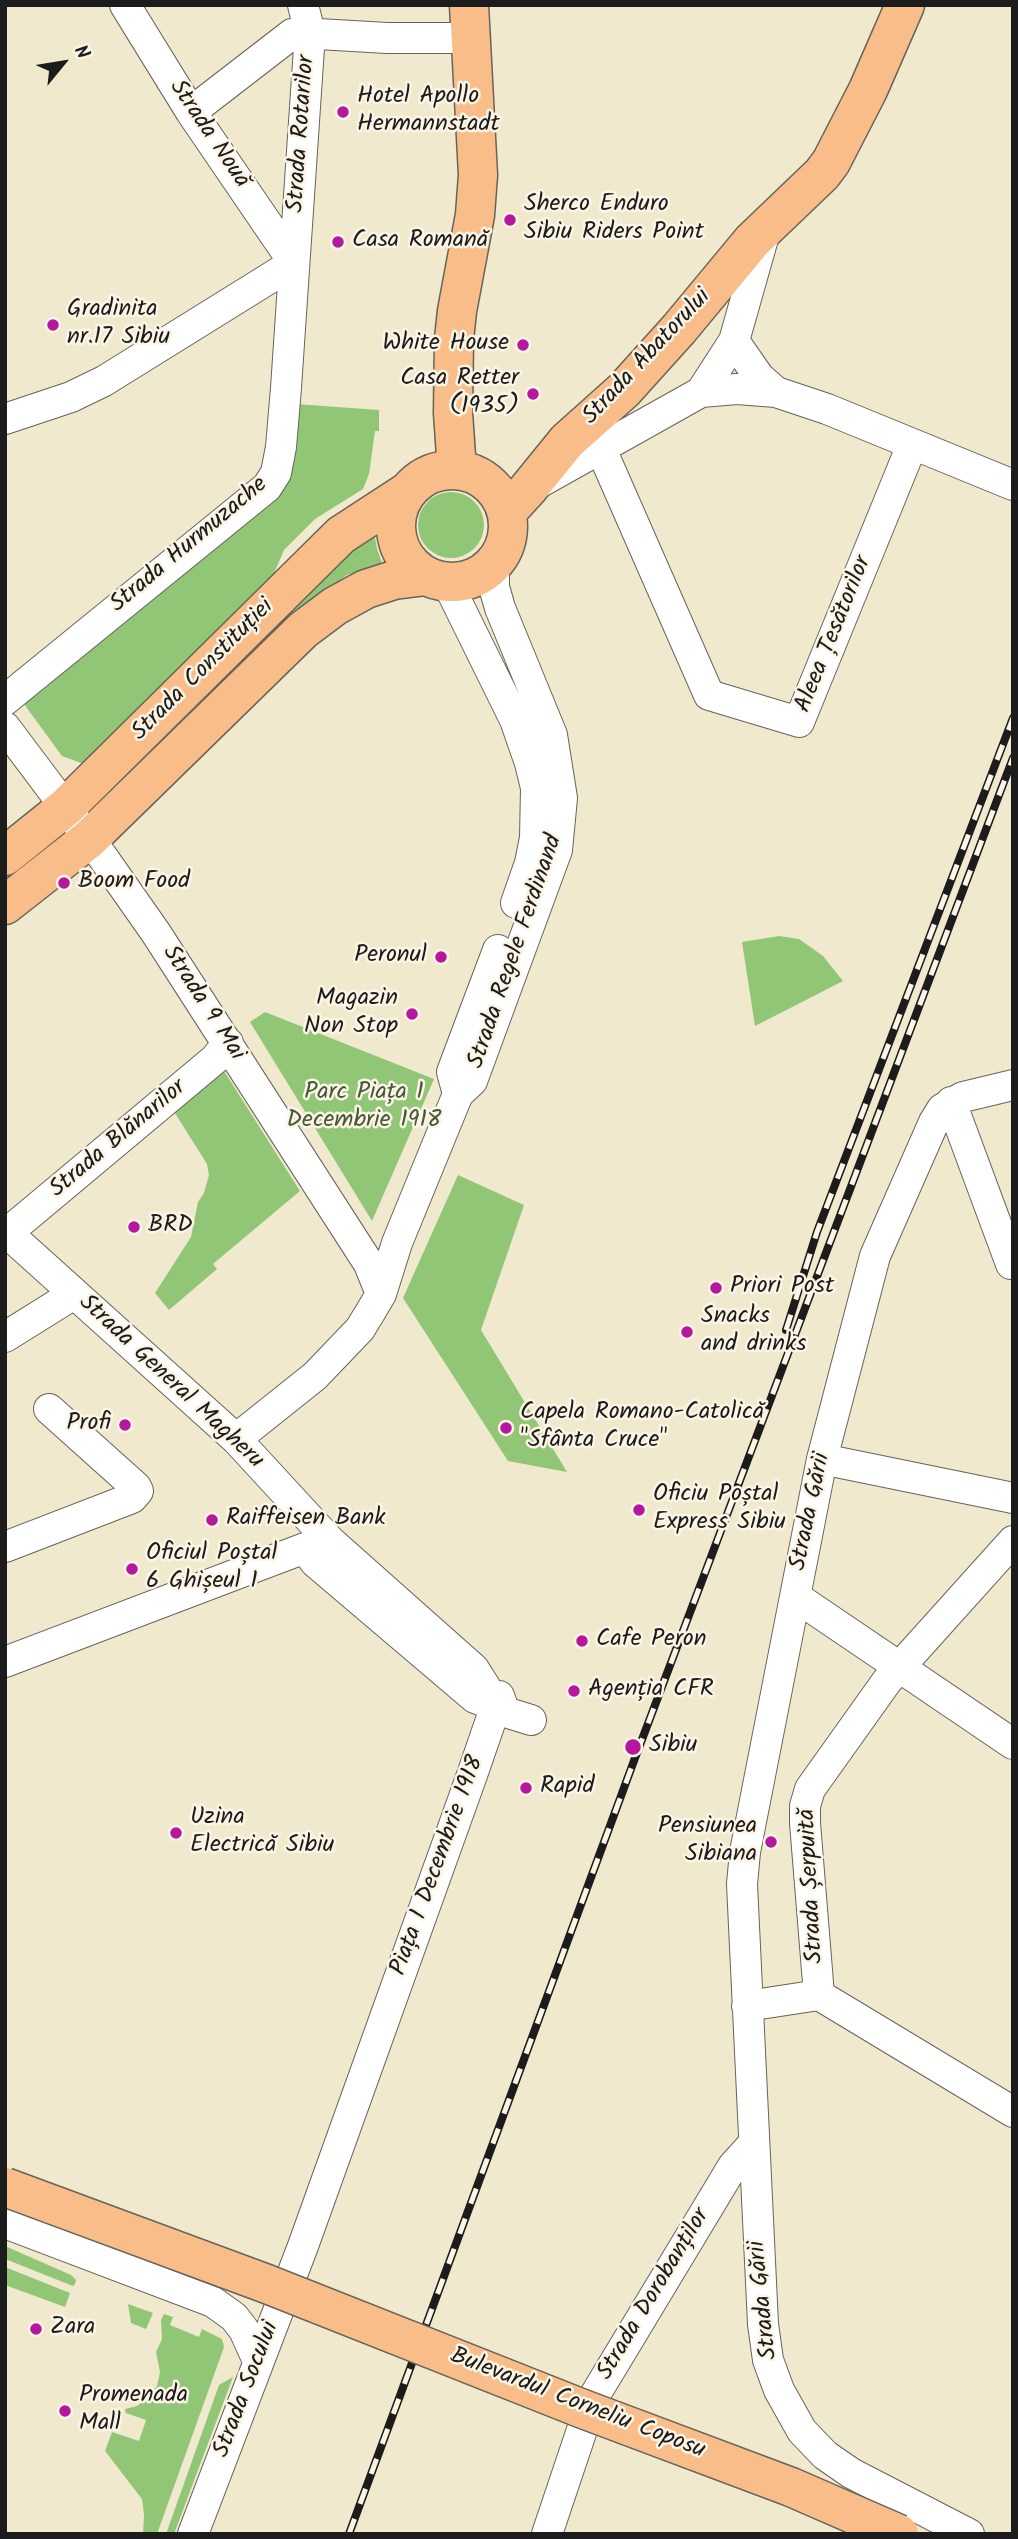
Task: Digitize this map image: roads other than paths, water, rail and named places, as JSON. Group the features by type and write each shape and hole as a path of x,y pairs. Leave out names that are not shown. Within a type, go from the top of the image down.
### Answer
{"main road":[{"name":"Strada Abatorului","path":"517,501 567,441 624,390 767,225 813,184 831,162 868,90 905,5"},
{"path":"457,470 453,412 454,339 475,215 478,175 470,22"},
{"path":"457,470 474,474 488,483 500,496 517,501 504,548 494,563 481,574 464,581 437,579 411,564 400,548 396,528 398,509 407,492 421,479 438,471 457,470"},
{"name":"Strada Constituției","path":"5,856 66,807 341,535 407,492"},
{"name":"Strada Constituției","path":"5,905 89,839 303,630 335,606 366,589 394,580 437,579"},
{"name":"Bulevardul Corneliu Coposu","path":"5,2187 267,2284 583,2409 791,2487 899,2534"}],"street":[{"name":"Strada Nouă","path":"125,5 191,112 294,263"},
{"path":"191,112 286,38 301,33 306,19 387,38 470,22"},
{"name":"Strada Rotarilor","path":"294,263 306,19"},
{"name":"Strada Abatorului","path":"701,392 734,341 767,225"},
{"path":"5,418 39,409 104,381 294,263"},
{"name":"Strada Hurmuzache","path":"5,700 267,487 276,473 281,447 294,263"},
{"path":"734,341 758,377 776,392"},
{"name":"Strada Abatorului","path":"517,501 701,392 737,389 776,392 1013,485"},
{"name":"Aleea Țesătorilor","path":"601,449 709,695 799,722 912,445"},
{"name":"Strada Regele Ferdinand","path":"236,1439 292,1397 334,1357 360,1329 380,1294 397,1243 458,1094 472,1081 552,864 561,826 561,787 552,735 500,608 494,587 494,563"},
{"name":"Strada Regele Ferdinand","path":"437,579 515,720 530,763 536,788 537,811 535,838 523,888 452,1072 458,1094"},
{"name":"Strada 9 Mai","path":"5,727 156,933 369,1264 380,1294"},
{"name":"Strada Blănarilor","path":"6,1232 215,1059 228,1043"},
{"path":"1011,1264 951,1102 1013,1085"},
{"name":"Strada Gării","path":"951,1102 942,1109 934,1122 876,1256 822,1459 745,1852 742,1884 753,2144 763,2325 768,2360 791,2414 802,2431 825,2455 851,2473 969,2534"},
{"name":"Strada General Magheru","path":"6,1232 236,1439 317,1545"},
{"path":"5,1337 74,1294"},
{"path":"5,1547 132,1498 138,1491 49,1409"},
{"path":"822,1459 1013,1498"},
{"name":"Strada Șerpuită","path":"1013,1541 887,1681 810,1789 805,1806 819,1995 1013,2112"},
{"path":"5,1661 317,1545 474,1669 488,1697 505,1712 531,1720"},
{"path":"796,1597 1013,1744"},
{"path":"461,1750 473,1718 488,1697 480,1661"},
{"name":"Piața 1 Decembrie 1918","path":"303,2246 492,1717 488,1697"},
{"path":"747,2006 819,1995"},
{"name":"Strada Dorobanților","path":"547,2534 592,2400 733,2166 753,2144"},
{"path":"5,2223 213,2302 234,2317 244,2330 258,2361"},
{"path":"193,2294 259,2277 303,2246"},
{"name":"Strada Socului","path":"193,2534 303,2246"}],"railway":[{"path":"786,1330 817,1232 1013,718"},
{"path":"349,2534 635,1758 1013,758"}],"place":[{"name":"Hotel Apollo Hermannstadt","path":"343,112"},
{"name":"Sherco Enduro Sibiu Riders Point","path":"510,220"},
{"name":"Casa Romană","path":"338,242"},
{"name":"Gradinita nr.17 Sibiu","path":"53,325"},
{"name":"White House","path":"523,345"},
{"name":"Casa Retter (1935)","path":"533,394"},
{"name":"Boom Food","path":"64,883"},
{"name":"Peronul","path":"441,957"},
{"name":"Magazin Non Stop","path":"412,1014"},
{"name":"BRD","path":"134,1227"},
{"name":"Priori Post","path":"716,1288"},
{"name":"Snacks and drinks","path":"687,1332"},
{"name":"Profi","path":"125,1425"},
{"name":"Capela Romano-Catolică \"Sfânta Cruce\"","path":"506,1428"},
{"name":"Oficiu Poștal Express Sibiu","path":"639,1510"},
{"name":"Raiffeisen Bank","path":"212,1520"},
{"name":"Oficiul Poștal 6 Ghișeul 1","path":"132,1569"},
{"name":"Cafe Peron","path":"582,1641"},
{"name":"Agenția CFR","path":"574,1691"},
{"name":"Sibiu","path":"633,1747"},
{"name":"Rapid","path":"526,1788"},
{"name":"Uzina Electrică Sibiu","path":"176,1833"},
{"name":"Pensiunea Sibiana","path":"771,1842"},
{"name":"Zara","path":"36,2329"},
{"name":"Promenada Mall","path":"65,2411"}],"park label":[{"name":"Parc Piața 1 Decembrie 1918","path":"364,1108"}]}
